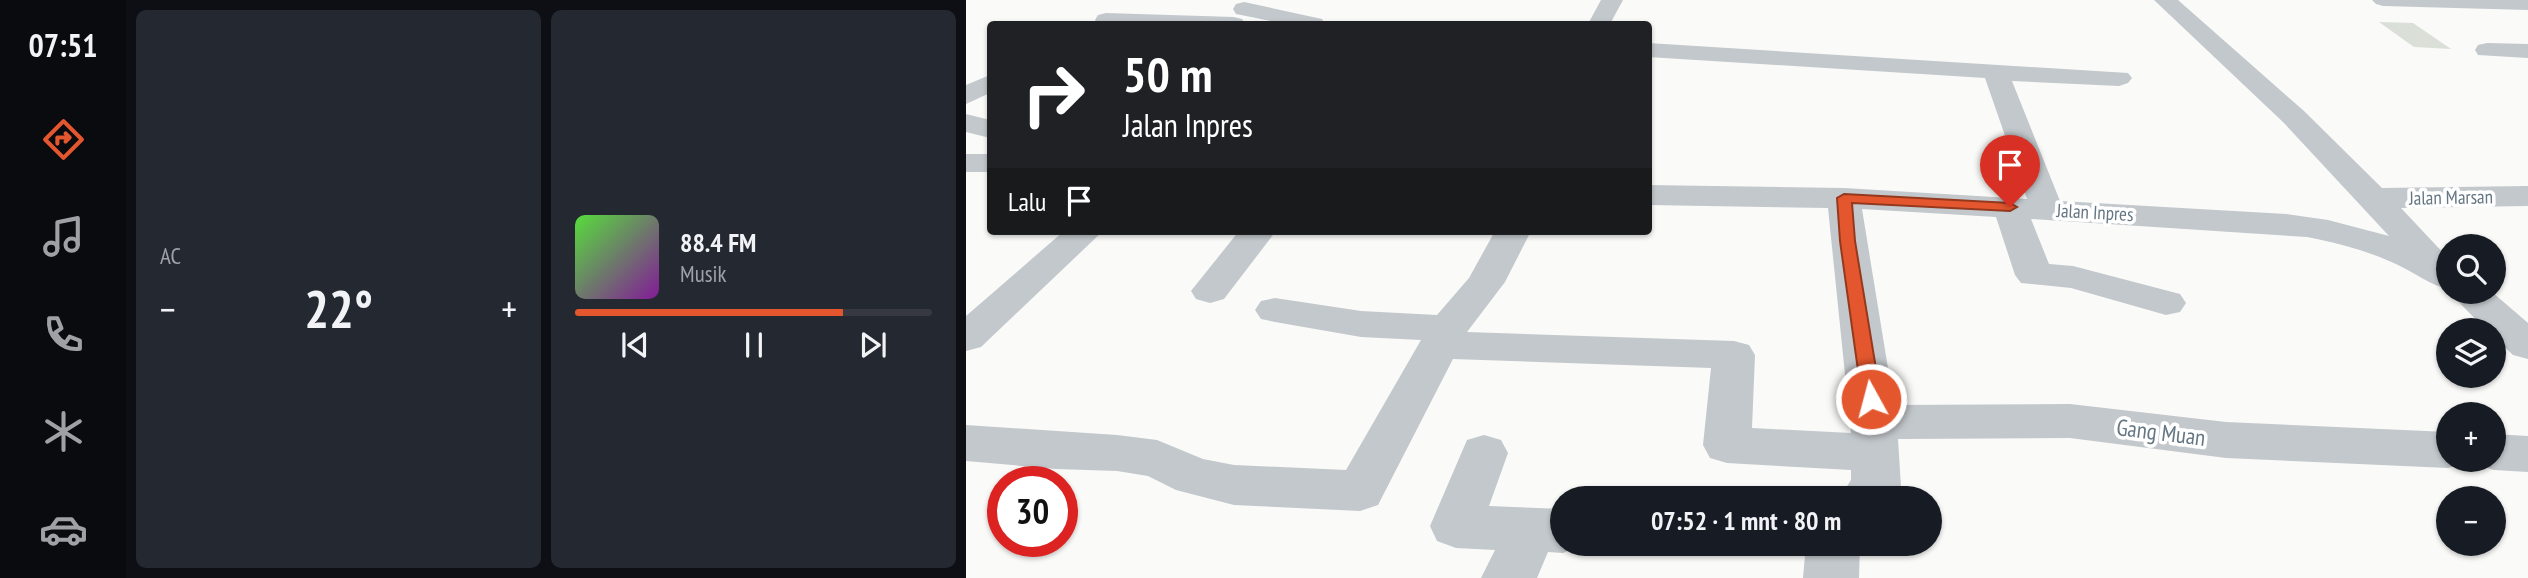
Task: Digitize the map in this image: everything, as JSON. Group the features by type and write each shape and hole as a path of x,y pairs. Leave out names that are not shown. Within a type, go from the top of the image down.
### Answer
{"street":[{"path":"1104,21 1144,0"},
{"path":"1601,21 1612,0"},
{"path":"2165,0 2294,117 2436,263"},
{"path":"2388,4 2528,4"},
{"path":"2388,4 2528,10"},
{"path":"1119,21 1239,14 1292,21"},
{"path":"1652,50 1964,68 1996,73 2119,78"},
{"path":"2487,50 2528,51"},
{"path":"1996,73 2048,209"},
{"path":"966,96 987,85"},
{"path":"966,122 987,112"},
{"path":"966,122 987,128"},
{"path":"966,163 987,163"},
{"name":"Jalan Inpres","path":"1652,195 1844,198 2244,221 2312,228 2376,244 2436,273"},
{"name":"Jalan Marsan","path":"2312,228 2382,207 2528,195"},
{"path":"1844,198 1847,241 1875,438 1876,486"},
{"path":"2010,207 2034,275 2073,277 2166,303"},
{"path":"966,338 1081,235"},
{"path":"1210,291 1255,235"},
{"path":"966,443 1117,453 1157,459 1194,477 1234,485 1360,491 1444,337 1486,282 1511,235"},
{"name":"Jalan Inpres","path":"2480,304 2528,345"},
{"path":"1275,310 1444,337"},
{"name":"Gang Muan","path":"1444,337 1734,355 1727,445 1875,438 2070,421 2226,440 2436,449"},
{"path":"1484,453 1456,526 1547,531"},
{"path":"2506,453 2528,454"},
{"path":"1509,578 1547,531"}],"shaded area":[{"path":"2379,22 2413,23 2451,49 2414,47"}],"route":[{"path":"1871,399 1847,241 1844,198 2010,207"}]}
